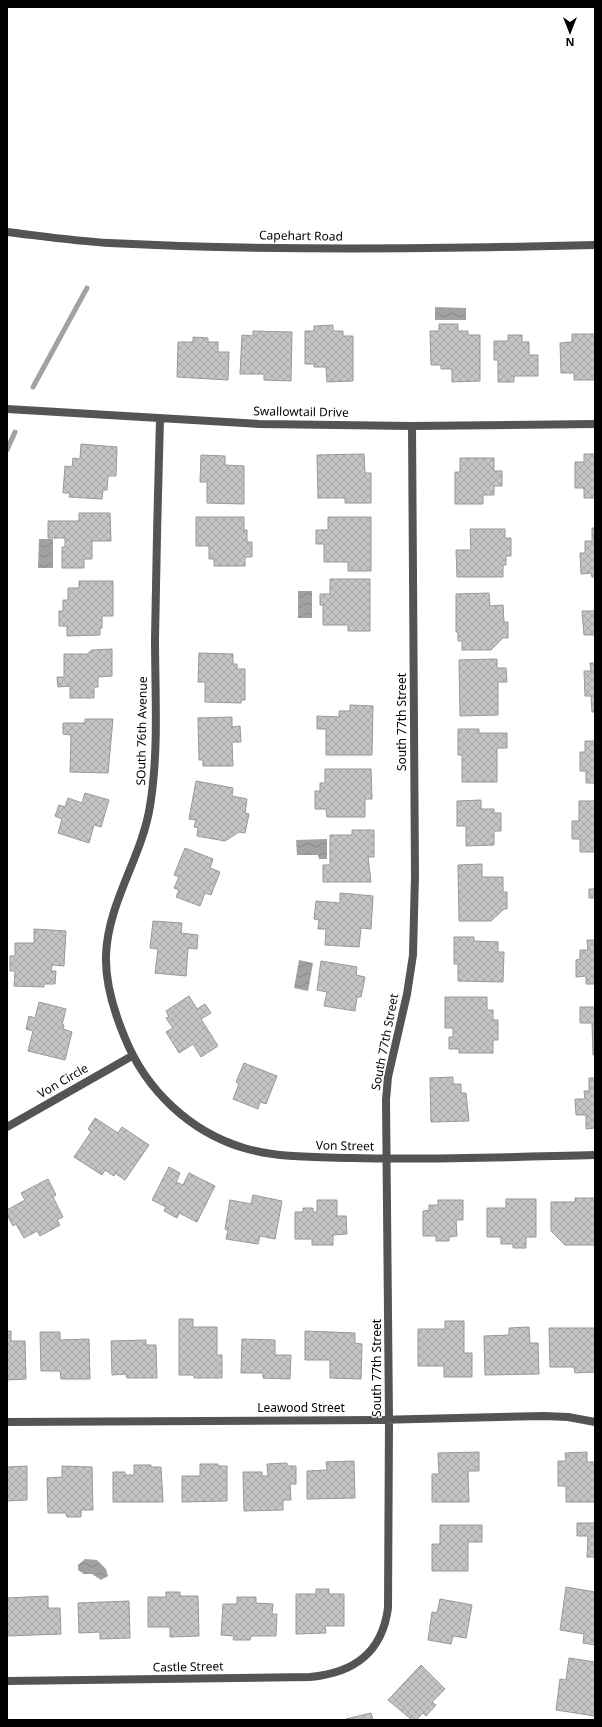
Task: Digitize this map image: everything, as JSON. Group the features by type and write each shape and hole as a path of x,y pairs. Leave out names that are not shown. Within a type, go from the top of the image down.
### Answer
{"street":[{"name":"Capehart Road","path":"7,232 108,243 279,249 413,249 595,245"},
{"name":"Swallowtail Drive","path":"7,410 260,424 412,426 595,424"},
{"name":"SOuth 76th Avenue","path":"132,1056 114,1014 107,982 106,954 111,920 139,846 150,808 155,763 155,639 160,419"},
{"name":"South 77th Street","path":"364,1657 380,1637 386,1624 388,1608 388,1158 386,1100 388,1077 407,994 413,955 415,867 412,426"},
{"name":"Von Circle","path":"7,1127 132,1056"},
{"name":"Von Street","path":"132,1056 155,1090 188,1120 215,1137 244,1148 281,1156 388,1158 595,1156"},
{"name":"Leawood Street","path":"7,1422 389,1420 544,1416 574,1418 595,1422"},
{"name":"Castle Street","path":"7,1681 310,1677 342,1672 353,1666 364,1657"}],"water":[{"path":"435,307 466,308 466,320 435,320"},
{"path":"39,539 53,539 53,568 38,568"},
{"path":"298,591 312,591 312,618 298,618"},
{"path":"327,839 327,859 319,859 318,855 297,855 296,840"},
{"path":"299,960 313,963 308,991 294,988"},
{"path":"85,1559 97,1560 106,1569 108,1576 101,1580 92,1574 84,1574 78,1570 78,1565"}],"building":[{"path":"439,324 458,324 458,331 468,331 468,335 480,335 480,381 452,382 452,369 441,369 441,365 431,365 430,331 439,331"},
{"path":"333,325 333,331 343,331 343,336 353,336 353,381 327,382 326,367 314,367 314,364 305,364 305,331 314,331 314,326"},
{"path":"253,331 292,332 291,381 264,380 264,374 240,374 242,335 253,336"},
{"path":"572,334 595,334 595,380 574,380 574,373 561,373 560,343 572,342"},
{"path":"508,335 522,335 522,342 529,342 529,355 538,355 538,376 514,376 514,382 498,382 498,360 494,360 494,341 508,341"},
{"path":"193,337 208,338 208,342 218,342 218,352 229,352 228,380 177,377 178,342 193,342"},
{"path":"81,444 117,447 116,476 108,476 107,490 103,490 102,499 69,497 70,493 63,493 65,466 72,467 73,458 80,459"},
{"path":"364,454 365,473 371,473 371,503 345,503 345,498 318,498 317,455"},
{"path":"584,454 595,454 595,498 584,498 584,488 575,488 575,462 584,462"},
{"path":"201,455 225,456 225,465 244,466 244,504 207,503 207,482 200,482"},
{"path":"460,458 494,458 494,471 502,471 502,486 494,486 494,495 483,495 483,504 455,504 455,472 460,472"},
{"path":"79,513 110,513 111,541 92,541 92,559 84,559 84,568 62,568 62,547 65,547 65,538 48,538 48,521 79,521"},
{"path":"196,517 244,517 244,530 247,530 247,542 252,542 252,557 245,557 245,566 214,566 214,559 209,559 209,546 196,546"},
{"path":"328,517 371,517 371,571 348,571 348,562 324,562 324,544 316,544 316,530 328,530"},
{"path":"592,528 595,528 595,577 592,577 591,573 581,574 580,553 585,553 585,541 592,541"},
{"path":"470,529 505,529 505,538 511,538 511,556 506,556 506,565 503,565 503,577 457,577 456,550 471,550"},
{"path":"330,579 370,579 370,631 348,631 348,625 323,625 323,605 320,605 320,594 330,594"},
{"path":"79,581 113,581 113,616 102,616 102,628 100,628 100,635 67,636 67,626 59,626 59,611 63,611 63,600 68,600 68,588 79,588"},
{"path":"489,593 490,606 503,605 504,622 508,622 508,638 503,638 491,650 462,650 462,641 458,641 458,632 456,632 456,594"},
{"path":"582,611 595,611 595,635 584,635"},
{"path":"112,649 112,676 98,677 98,687 94,687 94,698 70,698 70,686 58,687 57,677 64,677 64,654 87,654 92,650"},
{"path":"199,653 233,654 233,664 237,664 237,669 245,669 245,700 241,700 241,703 205,702 205,682 198,682"},
{"path":"497,659 497,668 506,668 507,682 498,682 498,715 460,716 459,660"},
{"path":"590,663 595,663 595,712 592,712 591,696 585,696 584,671 591,671"},
{"path":"350,705 373,706 372,755 326,755 326,729 317,729 317,716 339,717 339,711 350,711"},
{"path":"232,717 232,727 240,726 241,742 232,742 233,766 203,766 203,760 199,760 198,718"},
{"path":"85,719 113,719 108,773 70,772 71,735 63,734 63,723 85,723"},
{"path":"458,729 479,729 479,733 507,733 507,748 497,748 497,782 462,782 462,755 458,755"},
{"path":"585,741 595,741 595,783 586,783 586,771 580,771 580,752 585,752"},
{"path":"325,769 371,769 372,799 365,799 365,817 327,817 326,809 315,809 315,791 320,791 320,783 325,783"},
{"path":"196,781 233,788 232,796 247,799 245,813 249,814 245,833 239,832 225,841 197,836 198,828 194,827 196,820 189,819"},
{"path":"85,793 109,800 101,827 94,825 89,843 58,833 62,819 55,816 59,805 65,807 68,798 82,803"},
{"path":"481,800 481,809 494,809 494,813 501,813 501,831 494,831 494,845 466,846 466,826 457,826 457,801"},
{"path":"579,801 595,801 595,852 580,852 580,839 572,839 572,821 579,821"},
{"path":"352,830 374,830 374,857 368,857 371,882 323,882 323,865 330,865 330,835 352,835"},
{"path":"185,848 213,859 210,868 220,872 211,895 205,893 200,906 176,897 179,890 174,888 179,877 174,875"},
{"path":"482,864 482,877 503,877 503,892 507,892 507,909 504,909 491,921 459,921 458,865"},
{"path":"589,889 595,889 595,898 589,898"},
{"path":"340,893 373,896 371,929 361,928 359,947 325,945 326,929 318,929 319,920 314,919 316,901 340,903"},
{"path":"153,921 182,923 181,933 198,935 197,949 188,948 186,976 155,973 158,949 150,948"},
{"path":"34,929 66,931 64,966 52,965 51,971 56,971 55,984 44,984 44,987 14,986 15,971 10,971 10,956 15,956 15,943 34,943"},
{"path":"454,937 474,937 474,941 498,942 498,952 504,952 503,982 458,981 458,964 454,964"},
{"path":"587,940 595,940 595,984 586,984 586,976 576,977 576,960 580,959 580,950 588,950"},
{"path":"321,961 357,967 356,975 365,977 361,997 357,997 355,1011 324,1006 327,992 317,990"},
{"path":"189,996 197,1009 205,1004 211,1013 201,1019 218,1046 201,1057 193,1044 179,1053 166,1032 173,1028 166,1018 169,1017 166,1011"},
{"path":"445,997 487,997 487,1010 493,1010 493,1020 498,1020 498,1040 493,1040 493,1053 459,1053 459,1049 449,1049 449,1037 453,1037 453,1028 445,1028"},
{"path":"39,1002 66,1009 62,1025 64,1025 63,1029 72,1032 65,1060 28,1051 33,1031 26,1029 29,1016 35,1018"},
{"path":"580,1007 595,1007 595,1055 593,1055 592,1023 580,1023"},
{"path":"244,1063 277,1076 266,1104 260,1102 258,1109 233,1099 239,1084 236,1082"},
{"path":"453,1077 453,1084 461,1084 461,1093 466,1093 469,1121 431,1122 430,1078"},
{"path":"589,1078 595,1078 595,1128 586,1129 586,1115 576,1115 575,1099 585,1099 584,1091 589,1091"},
{"path":"95,1118 118,1133 122,1127 149,1145 125,1180 115,1173 114,1176 105,1170 102,1175 74,1157 91,1132 88,1129"},
{"path":"169,1167 180,1173 176,1182 183,1185 189,1173 215,1186 197,1222 179,1213 177,1218 164,1211 166,1207 152,1200"},
{"path":"48,1179 56,1195 53,1197 63,1217 57,1220 60,1225 40,1236 37,1231 24,1238 16,1224 13,1226 7,1215 7,1210 25,1200 21,1193"},
{"path":"253,1195 282,1201 275,1239 260,1236 258,1244 226,1239 228,1230 225,1229 230,1200 251,1204"},
{"path":"575,1198 595,1198 595,1245 565,1245 551,1231 551,1202 575,1202"},
{"path":"506,1199 536,1199 536,1237 526,1237 526,1248 513,1248 513,1244 501,1244 501,1237 487,1237 487,1208 506,1208"},
{"path":"317,1200 337,1200 337,1216 346,1216 347,1234 333,1235 333,1245 312,1245 312,1239 295,1239 295,1212 303,1212 303,1208 313,1208 313,1212 317,1212"},
{"path":"438,1200 463,1200 463,1220 456,1220 457,1236 449,1237 449,1241 436,1241 436,1236 423,1236 423,1211 429,1210 429,1205 438,1205"},
{"path":"179,1319 193,1319 193,1327 217,1327 217,1355 222,1355 222,1378 194,1378 194,1375 179,1375"},
{"path":"445,1321 464,1321 464,1353 472,1353 472,1377 444,1377 444,1366 418,1366 418,1329 445,1329"},
{"path":"529,1327 530,1343 538,1343 539,1374 485,1375 484,1336 509,1335 509,1328"},
{"path":"549,1328 595,1328 595,1372 575,1373 574,1367 550,1367"},
{"path":"7,1331 11,1331 11,1341 25,1341 26,1379 7,1380"},
{"path":"305,1331 355,1333 355,1343 362,1344 361,1379 330,1378 330,1360 305,1360"},
{"path":"40,1332 60,1332 60,1340 89,1339 90,1379 61,1379 60,1371 41,1371"},
{"path":"242,1339 275,1340 275,1355 291,1355 290,1379 263,1378 263,1373 241,1373"},
{"path":"146,1340 146,1345 156,1345 157,1378 127,1378 126,1374 112,1375 111,1341"},
{"path":"479,1452 479,1471 468,1471 469,1502 432,1502 432,1474 439,1474 438,1453"},
{"path":"587,1452 587,1462 595,1462 595,1502 566,1502 566,1486 558,1486 558,1461 566,1461 565,1453"},
{"path":"354,1461 355,1498 307,1499 307,1471 327,1470 326,1462"},
{"path":"287,1463 287,1466 296,1466 296,1484 290,1484 291,1500 283,1500 283,1510 244,1511 243,1472 262,1472 262,1476 268,1476 267,1464"},
{"path":"200,1464 218,1464 218,1466 227,1466 227,1501 182,1502 182,1476 200,1476"},
{"path":"134,1465 151,1465 151,1467 161,1467 163,1502 113,1502 113,1472 125,1472 125,1475 134,1475"},
{"path":"27,1466 27,1500 7,1501 7,1467"},
{"path":"62,1466 92,1467 93,1510 81,1510 81,1517 67,1517 66,1513 48,1513 47,1478 62,1477"},
{"path":"577,1523 595,1523 595,1557 587,1557 588,1536 577,1536"},
{"path":"440,1525 482,1525 482,1542 468,1542 468,1571 432,1571 432,1544 440,1544"},
{"path":"566,1587 595,1592 595,1645 583,1643 584,1634 560,1630"},
{"path":"316,1589 329,1589 329,1594 344,1594 344,1626 325,1626 326,1633 296,1634 296,1594 316,1594"},
{"path":"166,1592 180,1592 180,1596 198,1596 199,1636 170,1637 170,1627 148,1627 148,1597 166,1597"},
{"path":"48,1596 48,1608 60,1608 61,1634 7,1636 7,1598"},
{"path":"237,1597 256,1597 256,1603 273,1604 272,1614 277,1614 276,1636 251,1636 250,1640 233,1640 234,1636 221,1635 223,1604 237,1604"},
{"path":"440,1599 472,1605 466,1638 453,1636 451,1644 428,1640 432,1612 437,1613"},
{"path":"129,1601 130,1638 100,1639 100,1632 79,1633 78,1603"},
{"path":"569,1658 595,1662 595,1716 556,1710 560,1679 566,1680"},
{"path":"421,1665 445,1689 432,1702 436,1705 426,1716 423,1713 416,1720 412,1720 388,1700"},
{"path":"371,1713 373,1720 346,1719"}],"waterway":[{"path":"33,387 87,288"},
{"path":"7,450 15,432"}]}
